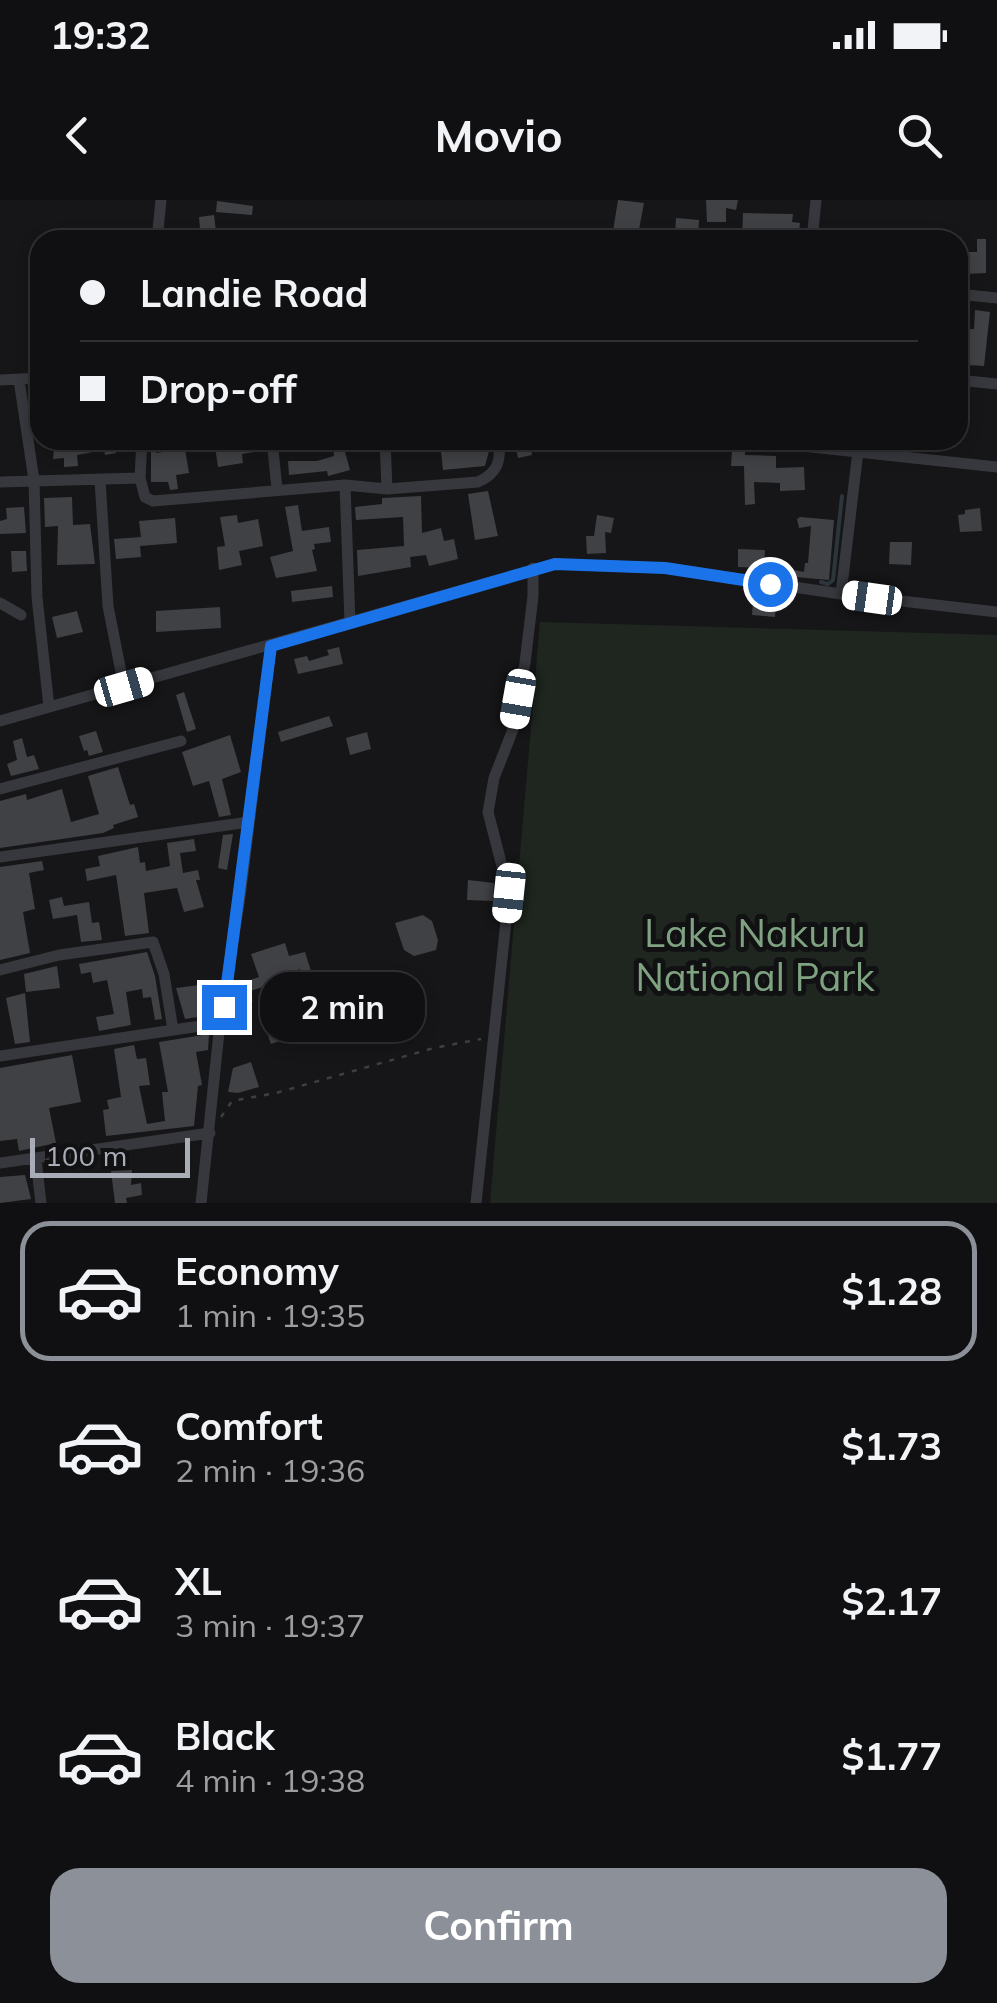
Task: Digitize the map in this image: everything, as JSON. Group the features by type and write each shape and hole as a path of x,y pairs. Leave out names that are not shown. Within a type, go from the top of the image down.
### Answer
{"street":[{"path":"158,230 161,200"},
{"path":"813,230 816,200"},
{"path":"968,295 997,298"},
{"path":"0,380 30,379"},
{"path":"18,380 34,480 37,597 49,708"},
{"path":"968,381 997,384"},
{"path":"141,450 140,478 146,497 153,501 345,485 387,489 478,482 492,476 499,450"},
{"path":"273,450 277,490"},
{"path":"385,450 387,489"},
{"path":"840,594 858,450"},
{"path":"900,450 997,467"},
{"path":"0,482 140,478"},
{"path":"100,480 108,606 124,687"},
{"path":"345,485 350,622"},
{"path":"0,721 532,568 586,564 665,568 997,612"},
{"path":"476,1203 509,893 488,812 494,778 512,732 525,663 533,596 532,568"},
{"path":"0,603 21,615"},
{"path":"200,1203 271,646"},
{"path":"0,789 180,741"},
{"path":"0,857 249,822"},
{"path":"0,970 58,955 153,942 164,974 173,1030"},
{"path":"0,1056 220,1023"},
{"path":"0,1163 210,1133"},
{"path":"36,1160 42,1203"}],"path":[{"path":"224,1007 353,973"},
{"path":"210,1133 232,1101 276,1093 448,1044 476,1039 492,1041"}],"green space":[{"name":"Lake Nakuru National Park","path":"540,622 997,635 997,1203 490,1203"}],"building":[{"path":"618,200 644,203 639,230 613,230"},
{"path":"706,200 738,200 736,210 726,208 726,222 707,222"},
{"path":"217,201 253,206 252,215 216,212"},
{"path":"743,213 793,214 792,222 800,223 799,230 742,230"},
{"path":"214,215 216,230 200,230 199,217"},
{"path":"676,218 699,220 698,230 675,230"},
{"path":"977,239 986,239 986,273 968,274 968,252 977,252"},
{"path":"975,310 990,312 984,366 968,365 968,329 974,329"},
{"path":"54,450 104,450 77,455 78,466 64,467 64,458 53,459"},
{"path":"185,450 189,473 176,475 178,489 170,490 168,482 151,482 151,451"},
{"path":"215,450 261,450 242,454 243,463 218,467"},
{"path":"333,450 360,450 345,452 350,470 328,476 327,471 289,475 288,461 317,461 334,456"},
{"path":"489,450 485,466 443,470 441,452"},
{"path":"516,450 531,450 532,455 518,458"},
{"path":"732,450 745,450 745,455 776,456 776,468 804,467 805,490 780,491 780,483 754,482 755,504 745,505 744,466 731,466"},
{"path":"488,491 498,536 475,540 468,494"},
{"path":"421,496 422,533 441,528 444,541 454,539 458,559 429,566 426,555 410,557 411,567 358,576 357,550 404,546 403,517 356,520 355,507 382,504 382,498"},
{"path":"72,497 73,525 90,524 95,564 57,565 58,526 45,527 44,498"},
{"path":"298,505 302,531 329,527 331,542 314,544 317,571 276,578 270,557 293,551 285,507"},
{"path":"24,507 26,533 0,534 0,521 7,519 6,508"},
{"path":"980,508 982,531 960,532 958,515"},
{"path":"237,515 238,523 258,519 263,546 239,551 242,565 219,570 217,547 225,546 220,517"},
{"path":"597,515 614,518 611,533 605,532 606,553 587,554 586,536 594,536"},
{"path":"800,517 834,520 829,580 773,575 775,566 804,572 811,526 799,528"},
{"path":"175,518 177,543 140,546 141,557 116,559 114,539 141,537 139,521"},
{"path":"890,542 912,542 911,565 889,564"},
{"path":"738,549 765,550 764,568 738,567"},
{"path":"11,551 26,551 27,571 12,572"},
{"path":"332,586 333,597 292,602 291,591"},
{"path":"753,600 776,602 775,617 752,615"},
{"path":"220,607 221,628 156,632 156,611"},
{"path":"77,611 83,632 57,638 52,617"},
{"path":"339,647 343,664 298,674 294,659 307,656 309,661 329,655 327,650"},
{"path":"184,692 196,729 187,732 176,695"},
{"path":"329,716 333,726 281,742 278,732"},
{"path":"96,731 103,752 89,756 79,736"},
{"path":"367,732 371,749 350,755 346,738"},
{"path":"230,735 241,772 222,779 231,815 219,817 209,781 193,786 182,752"},
{"path":"22,738 27,757 34,755 39,769 11,776 7,764 17,760 13,741"},
{"path":"118,767 138,817 113,825 103,833 0,848 0,801 26,794 27,800 62,789 71,822 99,814 88,776"},
{"path":"233,834 227,870 218,868 223,835"},
{"path":"194,839 196,851 180,853 183,873 198,870 200,880 196,880 204,907 184,912 177,888 144,893 149,933 125,936 116,875 87,881 85,869 100,866 98,856 138,847 140,863 145,862 146,871 170,866 167,843"},
{"path":"42,861 44,870 29,873 35,909 23,912 30,953 0,960 0,867"},
{"path":"468,880 494,883 493,901 467,900"},
{"path":"62,897 64,906 89,902 92,923 99,922 102,940 81,942 77,915 53,919 49,900"},
{"path":"423,915 432,921 438,940 436,950 414,956 404,950 395,923"},
{"path":"285,943 289,956 305,952 311,971 301,974 300,969 278,976 280,982 250,991 247,981 259,977 251,954"},
{"path":"147,952 162,1019 155,1020 151,997 143,998 142,989 126,992 131,1025 99,1031 96,1017 114,1014 107,980 93,983 91,972 81,974 79,964"},
{"path":"57,966 60,988 26,992 24,974"},
{"path":"342,983 343,988 347,987 349,1008 319,1017 322,1027 271,1044 259,1009"},
{"path":"207,984 211,1008 204,1010 204,1016 185,1019 176,988"},
{"path":"25,993 30,1042 15,1044 6,998"},
{"path":"209,1034 208,1050 196,1052 202,1085 198,1086 194,1126 106,1136 103,1110 109,1109 107,1100 121,1097 114,1049 134,1045 137,1059 146,1058 150,1085 139,1086 147,1124 165,1121 162,1092 168,1092 159,1042"},
{"path":"72,1055 81,1102 49,1108 56,1143 19,1151 17,1139 0,1141 0,1068"},
{"path":"251,1062 259,1087 228,1092 233,1068"},
{"path":"132,1170 131,1185 141,1183 142,1195 126,1198 127,1203 115,1203 111,1171"},
{"path":"25,1175 31,1199 0,1203 0,1177"}],"waterway":[{"path":"821,582 828,584 833,580 842,496"}],"route":[{"path":"224,1007 271,646 555,564 665,568 770,584"}]}
